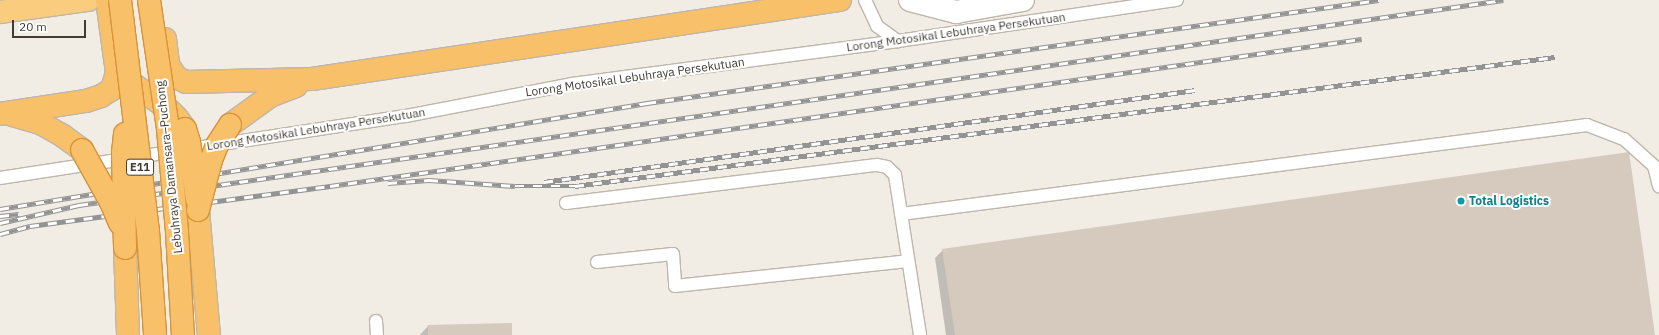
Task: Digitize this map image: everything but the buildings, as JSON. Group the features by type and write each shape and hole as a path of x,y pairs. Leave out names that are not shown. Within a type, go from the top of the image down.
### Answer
{"highway":[{"path":"0,12 88,0"},
{"path":"2,113 86,101 101,96 112,89 117,73 108,0"},
{"name":"E11","path":"120,0 148,231 155,335"},
{"name":"Lebuhraya Damansara–Puchong","path":"149,0 168,130 184,335"},
{"path":"160,0 168,65 176,77 186,82 312,79 840,0"},
{"path":"128,335 122,152 124,140 135,111 168,65"},
{"path":"117,73 148,94 177,118 185,129 189,142 199,219 209,335"},
{"path":"199,219 217,145 230,125 270,96 312,79"},
{"path":"2,113 40,123 63,136 82,150 111,202 125,243"}],"street":[{"path":"910,0 956,12 1024,0"}],"lane":[{"path":"865,0 878,26 898,41"},
{"name":"Lorong Motosikal Lebuhraya Persekutuan","path":"0,178 406,116 572,84 898,41 1177,0"},
{"path":"901,214 1587,125 1624,139 1654,166 1659,186"},
{"path":"566,203 877,165 887,167 895,175 920,335"},
{"path":"597,262 673,254 675,286 908,261"},
{"path":"376,321 377,335"}],"railway":[{"path":"0,209 647,103 1379,0"},
{"path":"0,223 79,205 1503,0"},
{"path":"0,234 30,226 330,186 1362,39"},
{"path":"388,183 429,180 515,186 575,186 1555,57"},
{"path":"544,182 1195,90"},
{"path":"0,216 19,214"}],"place":[{"name":"Total Logistics","path":"1461,201"}]}
